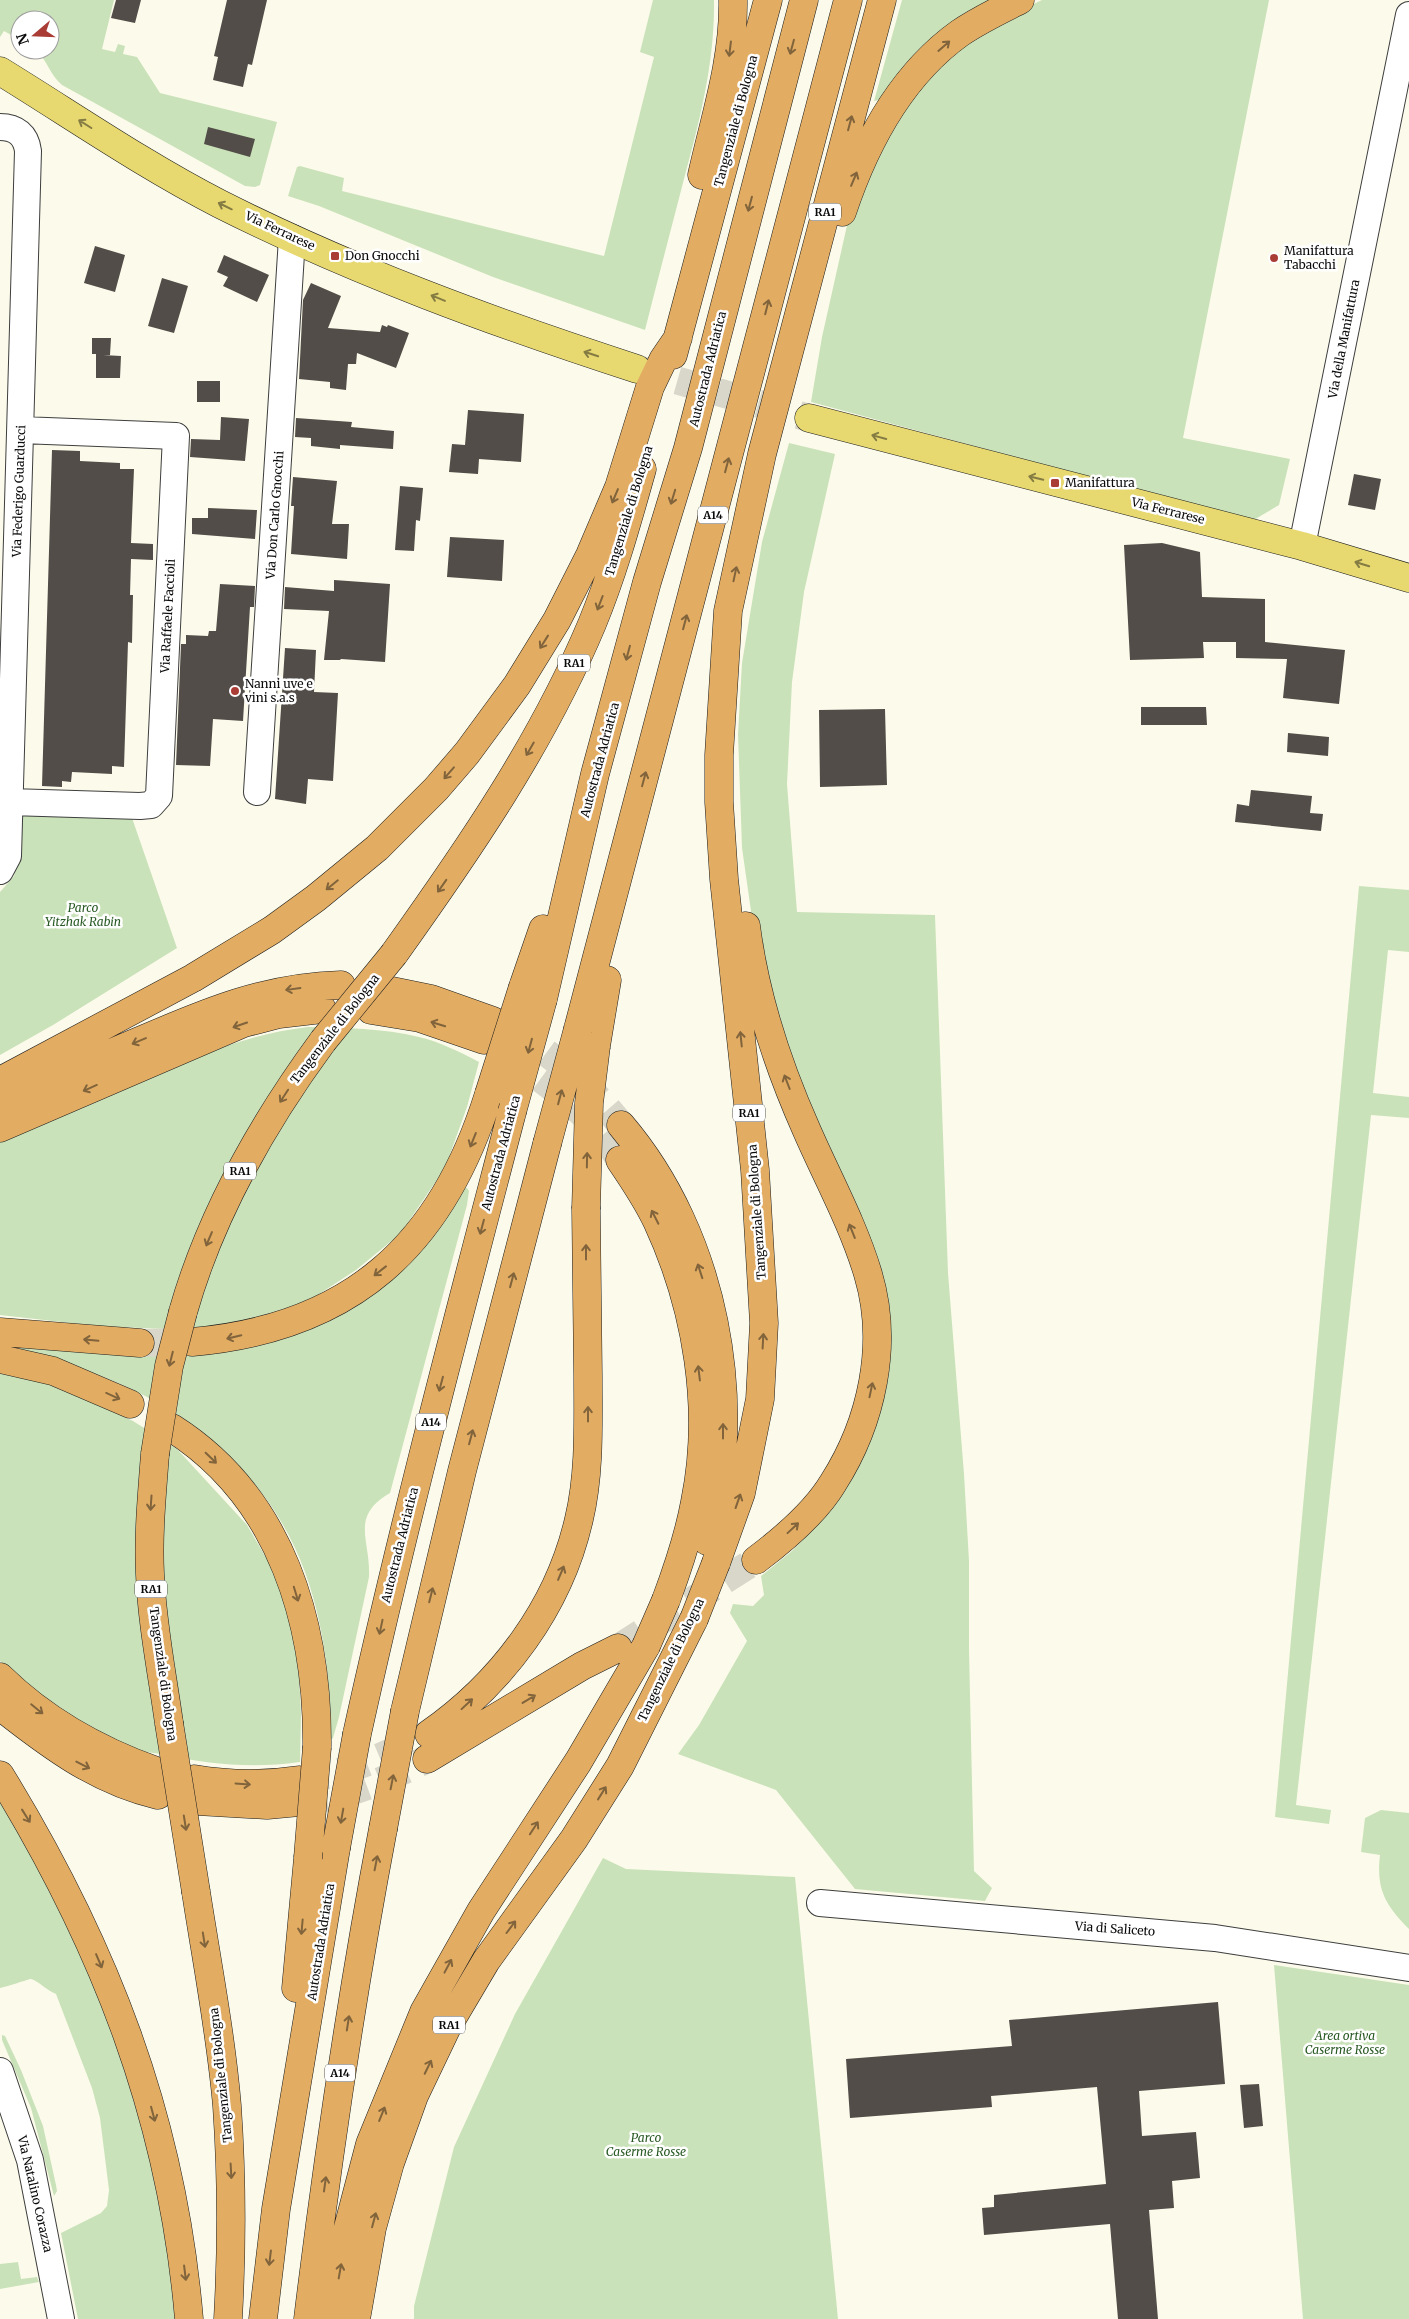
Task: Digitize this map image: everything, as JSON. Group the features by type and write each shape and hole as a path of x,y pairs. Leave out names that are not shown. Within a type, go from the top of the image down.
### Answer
{"highway":[{"path":"685,308 691,221 725,82 731,40 733,0"},
{"name":"Tangenziale di Bologna","path":"228,2319 232,2250 231,2175 226,2104 153,1612 150,1574 150,1524 155,1454 169,1366 193,1276 231,1188 258,1138 322,1041 394,954 446,881 506,790 570,672 592,623 618,555 768,0"},
{"name":"Autostrada Adriatica","path":"264,2319 276,2210 336,1848 357,1734 386,1601 512,1112 533,993 647,582 688,448 804,0"},
{"name":"A14","path":"308,2319 340,2074 362,1935 405,1711 457,1489 547,1144 587,1037 634,818 848,0"},
{"name":"Tangenziale di Bologna","path":"356,2319 367,2253 390,2163 414,2096 447,2027 486,1961 574,1838 620,1766 669,1666 716,1563 741,1493 760,1399 764,1324 755,1170 724,879 719,754 728,611 770,424 882,0"},
{"path":"770,424 810,317 848,192 866,150 884,118 910,80 944,46 977,22 1020,0"},
{"path":"0,1081 193,978 272,930 322,893 377,848 436,789 467,753 517,685 557,620 590,555 619,487 650,386 663,360 678,338"},
{"path":"724,657 737,852 751,960 768,1030 779,1061 807,1132 837,1193 868,1274 875,1305 877,1344 873,1382 865,1418 851,1452 833,1485 806,1516 775,1546 756,1560"},
{"path":"0,1103 208,1012 260,995 288,989 341,986"},
{"path":"192,1342 225,1339 290,1323 333,1304 357,1290 386,1267 417,1237 442,1203 463,1164 489,1094 533,993"},
{"path":"379,1000 420,1018 489,1030"},
{"path":"0,1128 244,1023 279,1014 322,1009"},
{"path":"587,1037 589,1103 586,1209 588,1421 585,1480 579,1518 567,1560 539,1619 514,1653 473,1698 453,1716 428,1746 618,1648"},
{"path":"621,1124 656,1172 674,1206 695,1258 707,1294 718,1343 724,1382 724,1444 720,1487 714,1516 695,1581 688,1623"},
{"path":"332,2319 345,2239 370,2144 424,2012 481,1911 578,1762 646,1646 681,1559 696,1501 703,1440 700,1376 693,1330 672,1254 656,1220 620,1160"},
{"path":"0,1332 140,1343"},
{"path":"0,1360 53,1371 130,1404"},
{"path":"172,1428 206,1453 245,1494 268,1529 288,1569 304,1622 314,1669 317,1707 317,1748 276,2210"},
{"path":"0,1677 40,1713 157,1783 104,1776 71,1759 0,1706"},
{"path":"0,1775 37,1835 88,1935 126,2029 150,2103 172,2191 180,2237 189,2319"},
{"path":"196,1790 248,1784 274,1784 299,1791"},
{"path":"363,2319 367,2253"}],"main road":[{"name":"Via Ferrarese","path":"0,71 146,163 219,203 292,238 508,327 637,369"},
{"name":"Via Ferrarese","path":"809,418 1302,546 1409,578"}],"street":[{"name":"Via della Manifattura","path":"1302,546 1409,15"},
{"name":"Via Federigo Guarducci","path":"0,127 12,128 18,131 27,144 28,150 21,430 9,516 10,802 8,856 0,871"},
{"name":"Via Don Carlo Gnocchi","path":"257,792 292,238"},
{"name":"Via Raffaele Faccioli","path":"10,802 140,806 151,805 159,796 176,436 21,430"},
{"name":"Via di Saliceto","path":"820,1903 1215,1938 1409,1968"},
{"name":"Via Natalino Corazza","path":"0,2071 30,2160 61,2319"}],"green space":[{"path":"0,0 114,0 102,49 115,52 118,44 125,46 123,54 137,57 160,93 277,122 260,185 255,187 245,186 62,85 54,77 44,60 60,60 60,10 10,10 10,34 4,31 0,37"},
{"path":"653,0 714,0 714,23 701,113 645,330 493,277 319,206 288,196 297,167 300,166 344,178 342,191 604,256 654,57 640,52"},
{"path":"902,0 998,0 880,100 874,101"},
{"path":"1042,0 1269,0 1183,438 1290,459 1279,505 1252,521 811,402 822,337 848,221 901,111 942,60 1021,10"},
{"path":"789,443 835,454 804,592 792,682 787,784 797,912 935,915 948,1273 969,1561 974,1871 992,1888 985,1901 855,1889 776,1790 678,1754 699,1725 747,1641 730,1613 733,1604 753,1606 764,1595 761,1576 792,1551 825,1517 855,1473 872,1432 885,1345 826,1153 758,960 742,848 738,734 742,663 762,542"},
{"name":"Parco Yitzhak Rabin","path":"11,809 131,815 177,948 53,1025 0,1055 0,892 14,876 16,866"},
{"path":"1359,886 1409,890 1409,952 1388,950 1373,1093 1409,1097 1409,1118 1371,1115 1296,1805 1331,1810 1329,1824 1275,1817"},
{"path":"308,1027 364,1029 405,1034 442,1044 479,1062 467,1107 445,1168 400,1234 356,1270 310,1300 268,1316 221,1328 186,1330 97,1326 0,1315 0,1142 109,1093 205,1053 245,1040 286,1030"},
{"path":"464,1188 467,1188 469,1191 467,1205 390,1493 377,1502 366,1520 365,1530 369,1577 339,1717 333,1738 330,1740 327,1668 313,1595 305,1572 284,1527 258,1488 226,1453 190,1423 149,1398 106,1378 61,1362 14,1351 15,1344 124,1353 166,1354 379,1288 408,1266 439,1228"},
{"path":"0,1372 65,1389 133,1421 177,1449 247,1525 275,1573 298,1650 301,1715 300,1762 264,1765 230,1764 195,1760 130,1748 109,1739 76,1720 44,1698 0,1661"},
{"path":"0,1793 97,1982 154,2157 177,2319 78,2319 61,2233 101,2213 107,2206 109,2190 100,2118 92,2088 56,1994 31,1979 0,1988"},
{"path":"1381,1810 1409,1813 1409,1929 1394,1912 1384,1896 1379,1878 1380,1855 1361,1852 1365,1818"},
{"name":"Parco Caserme Rosse","path":"603,1858 626,1869 795,1877 838,2319 414,2319 414,2306 454,2147 515,2014"},
{"name":"Area ortiva Caserme Rosse","path":"1274,1965 1409,1985 1409,2319 1303,2319"},
{"path":"2,2035 5,2036 21,2070 43,2126 57,2191 54,2196 31,2108 2,2040"},
{"path":"18,2262 21,2279 37,2277 39,2282 0,2289 0,2264"}],"building":[{"path":"116,0 141,0 135,23 111,18"},
{"path":"227,0 267,0 252,65 248,64 243,87 213,80 218,57 214,56"},
{"path":"208,127 255,139 250,157 204,144"},
{"path":"95,246 125,255 115,292 84,283"},
{"path":"224,255 269,275 257,302 223,286 228,277 217,272"},
{"path":"162,278 188,286 174,333 148,326"},
{"path":"311,283 341,296 328,328 380,332 382,325 387,327 388,325 409,333 396,368 357,353 356,364 348,364 346,390 330,388 330,382 299,379 303,300"},
{"path":"92,338 111,338 110,355 103,355 121,356 120,378 96,378 96,354 92,354"},
{"path":"197,381 220,381 220,402 197,402"},
{"path":"468,410 524,414 521,462 479,459 478,474 449,472 452,444 465,445"},
{"path":"221,417 249,419 245,461 190,457 191,439 220,440"},
{"path":"296,418 352,422 351,427 394,431 393,449 340,445 340,449 311,446 311,438 295,437"},
{"path":"52,450 80,451 80,461 120,463 120,469 134,469 131,543 153,544 153,560 131,559 130,595 133,595 132,643 128,642 124,767 112,766 112,774 72,772 71,782 62,781 62,787 42,786"},
{"path":"1354,474 1381,479 1375,510 1348,505"},
{"path":"293,477 337,481 332,524 349,524 347,559 291,554 294,506 291,506"},
{"path":"400,486 423,488 420,521 416,520 414,551 395,550"},
{"path":"208,508 257,510 255,539 192,534 192,518 208,518"},
{"path":"450,537 504,540 502,581 447,577"},
{"path":"1162,543 1200,552 1202,597 1265,599 1265,642 1345,650 1339,704 1283,698 1287,659 1236,658 1236,642 1203,642 1204,658 1130,660 1124,545"},
{"path":"334,580 390,584 385,662 341,659 324,660 329,611 284,609 285,587 334,591"},
{"path":"220,584 255,586 254,607 250,607 243,721 213,719 210,766 176,765 181,644 186,644 186,635 208,636 209,631 216,631"},
{"path":"285,648 316,650 314,692 338,693 333,781 308,779 306,804 275,799"},
{"path":"1141,707 1206,707 1207,725 1141,725"},
{"path":"885,709 887,785 820,787 819,710"},
{"path":"1288,733 1329,737 1328,756 1287,752"},
{"path":"1251,790 1312,796 1310,813 1323,814 1321,831 1235,822 1237,804 1249,806"},
{"path":"1218,2002 1225,2084 1139,2091 1142,2136 1196,2132 1200,2178 1172,2181 1174,2208 1149,2210 1158,2319 1118,2319 1110,2224 984,2235 982,2208 994,2207 994,2195 1106,2184 1097,2087 991,2096 992,2107 850,2118 846,2059 1012,2046 1009,2020"},
{"path":"1259,2084 1263,2126 1244,2128 1240,2085"}],"tunnel":[{"path":"637,369 809,418"},
{"path":"511,1030 571,1072 597,1097 621,1125"},
{"path":"506,1055 538,1076 569,1101 610,1144 620,1160"},
{"path":"140,1343 192,1342"},
{"path":"618,1648 756,1560"},
{"path":"299,1780 334,1773 366,1763 429,1734"},
{"path":"299,1802 332,1797 365,1787 427,1759"}],"place":[{"name":"Don Gnocchi","path":"335,256"},
{"name":"Manifattura Tabacchi","path":"1274,258"},
{"name":"Manifattura","path":"1055,483"},
{"name":"Nanni uve e vini s.a.s","path":"235,691"}]}
